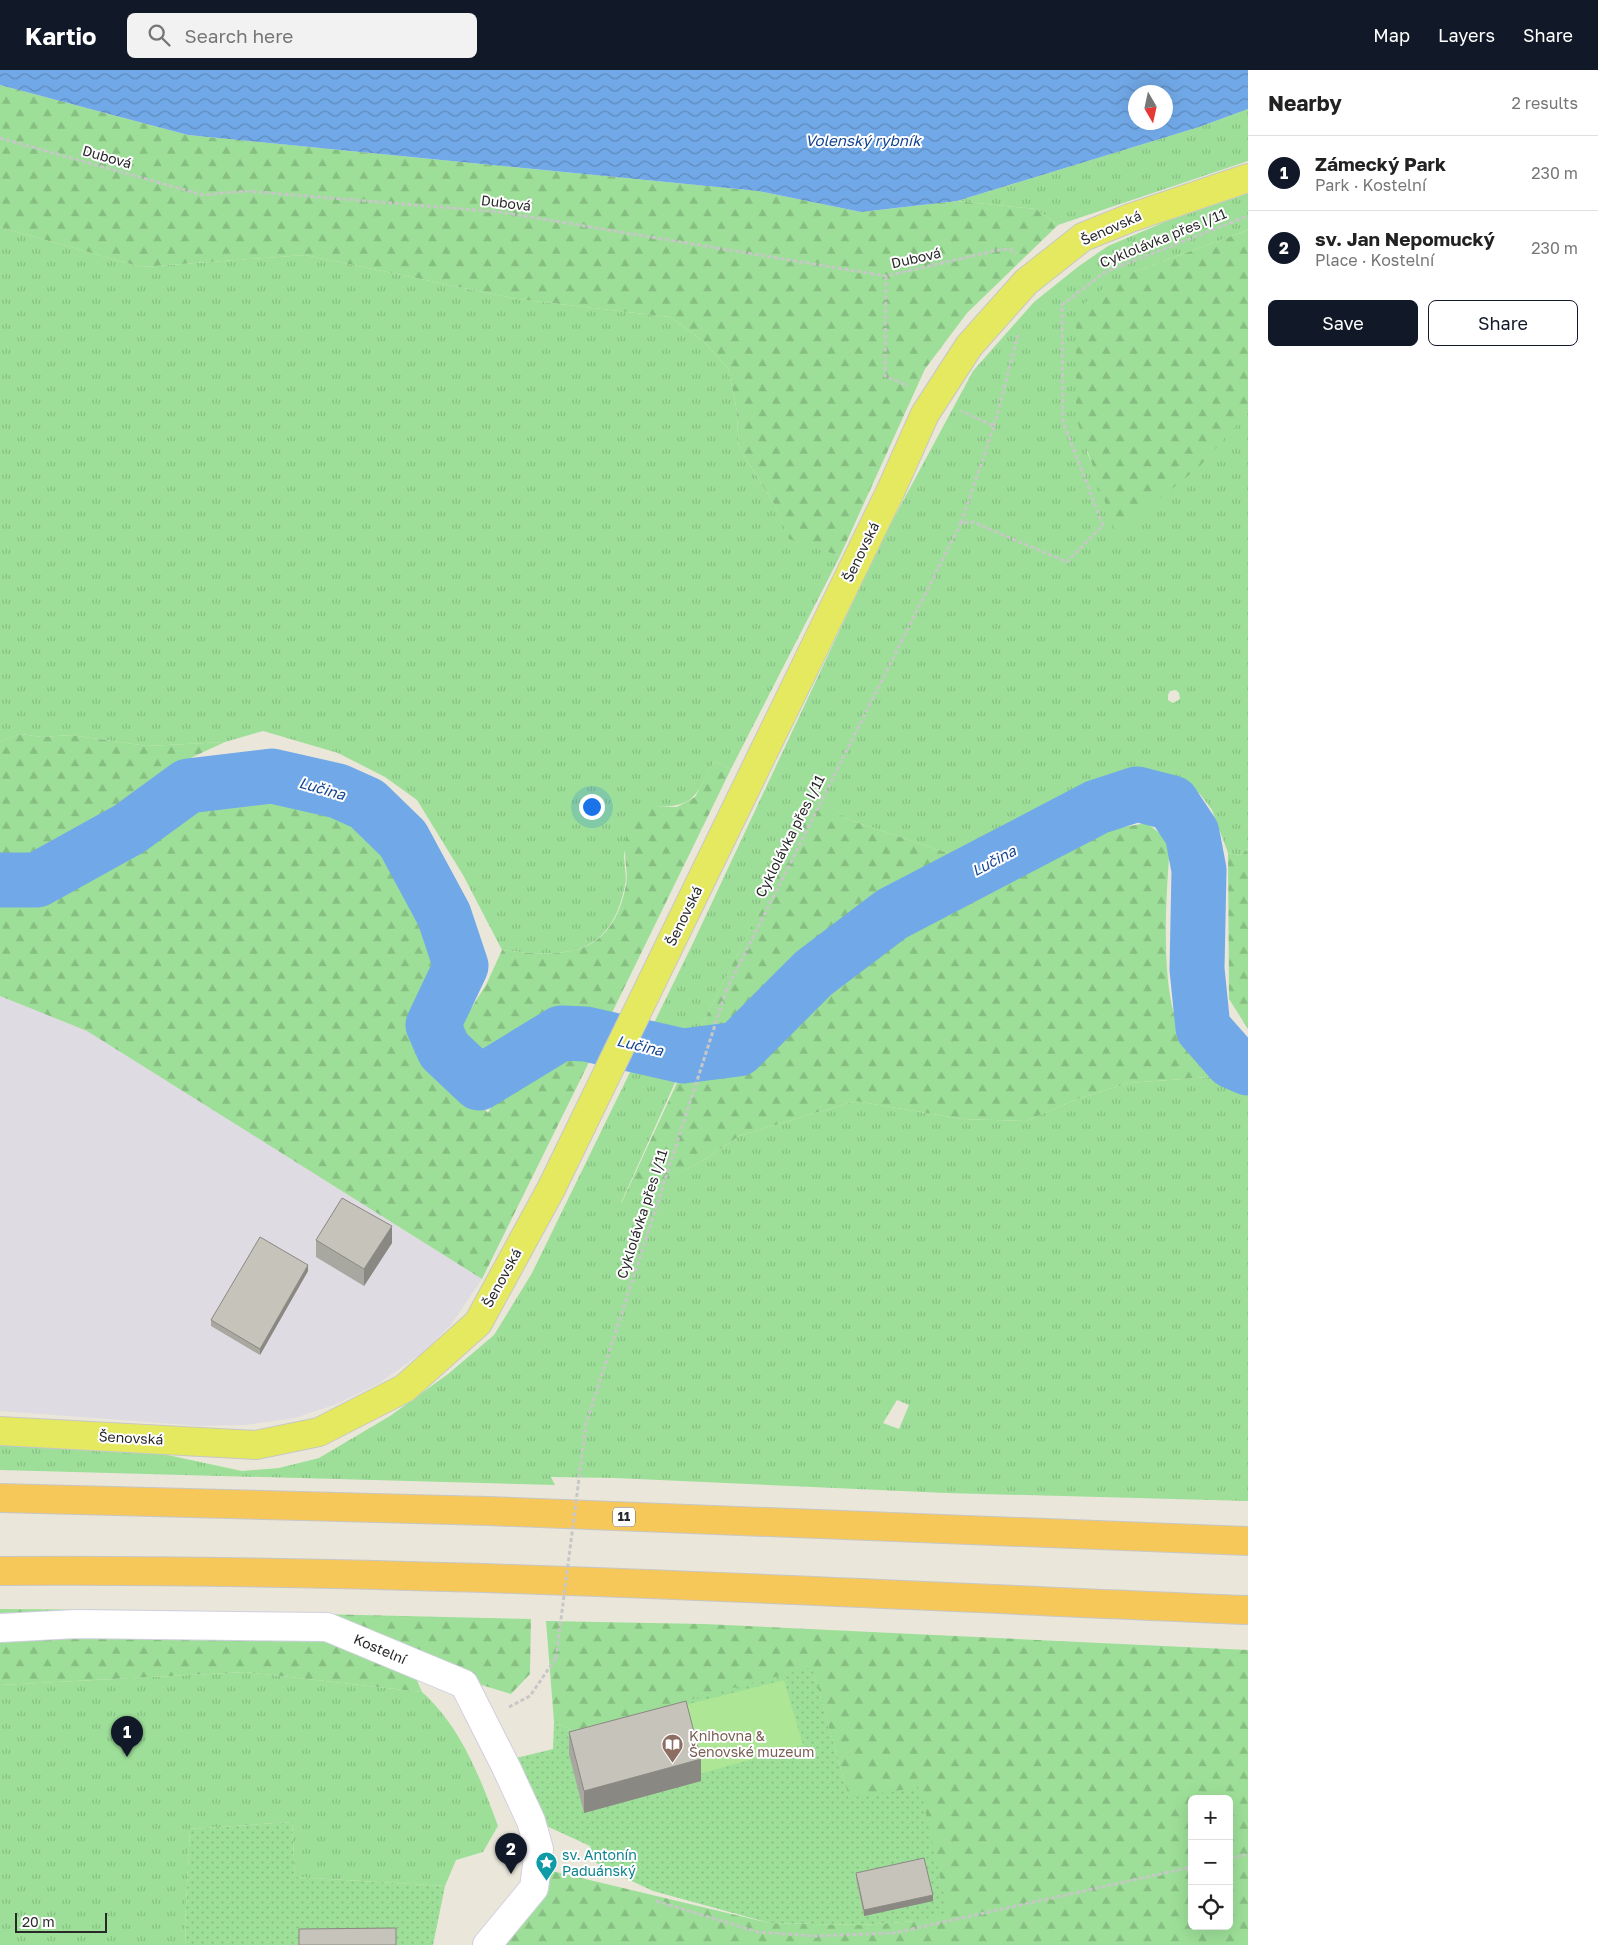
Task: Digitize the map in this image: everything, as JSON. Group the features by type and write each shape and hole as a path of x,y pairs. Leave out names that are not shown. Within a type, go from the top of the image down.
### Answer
{"highway":[{"name":"11","path":"0,1498 478,1511 1248,1542"},
{"path":"0,1571 94,1570 487,1579 1248,1610"}],"main road":[{"name":"Šenovská","path":"0,1431 256,1445 318,1432 405,1388 478,1323 551,1188 891,490 925,414 969,346 1026,282 1083,237 1130,218 1248,178"}],"street":[{"name":"Kostelní","path":"0,1628 76,1624 326,1627 464,1684 531,1821 539,1849 534,1888 487,1945"}],"path":[{"name":"Dubová","path":"0,138 203,195 246,191 500,212 886,276 998,250 1010,249"},
{"name":"Cyklolávka přes I/11","path":"483,1722 530,1696 556,1658 586,1424 726,991 960,523 973,522 1067,562 1102,525 1063,422 1062,305 1105,272 1248,216"},
{"path":"994,426 1019,336 996,316"},
{"path":"1233,1858 1248,1854"},
{"path":"656,1901 758,1932 815,1936 894,1933 1188,1868"}],"shaded area":[{"path":"0,996 87,1031 482,1279 451,1325 422,1353 378,1384 337,1404 295,1418 246,1425 200,1426 0,1411"}],"green space":[{"path":"0,85 188,135 758,191 861,212 957,201 1036,209 1058,225 967,313 925,369 840,556 789,539 774,504 739,447 736,406 728,368 703,341 670,317 517,299 305,255 141,267 0,227"},
{"path":"1248,109 1248,161 1058,225 1036,209 957,201 1199,127"},
{"path":"1248,193 1248,230 1134,272 1087,452 1101,488 1243,417 1248,412 1248,848 1240,856 1228,853 1212,810 1200,794 1181,781 1158,777 1127,780 989,844 966,859 847,819 817,796 691,1047 621,1203 704,1160 739,1136 855,1101 962,1119 1026,1121 1077,1099 1129,1083 1223,1076 1248,1088 1248,1501 946,1493 615,1478 551,1477 555,1485 0,1470 0,1445 149,1451 242,1471 279,1468 319,1458 390,1416 448,1374 494,1335 532,1273 693,943 882,540 973,371 1034,302 1079,266 1108,246 1167,221","holes":["1176,690 1179,693 1180,699 1173,703 1168,700 1168,695 1170,691","897,1400 909,1405 899,1429 883,1423"]},
{"path":"0,227 141,267 305,255 517,299 670,317 703,341 728,368 736,406 739,447 774,504 789,538 840,556 731,769 714,761 703,783 693,797 679,805 654,807 631,837 625,851 626,881 618,909 609,927 596,940 582,948 564,952 545,953 502,950 463,875 417,800 385,777 338,753 263,731 225,742 147,746 71,735 42,737 21,734 0,741"},
{"path":"1248,230 1248,412 1199,467 1116,534 1076,418 1076,310 1105,287 1134,272"},
{"path":"21,734 42,737 71,735 147,746 225,742 169,768 109,814 24,858 0,859 0,741"},
{"path":"714,761 731,769 607,1023 552,1015 513,1036 481,1065 463,1043 461,1024 486,985 502,950 546,953 565,952 582,948 597,940 609,927 619,909 626,885 625,847 629,816 654,807 677,807 695,797"},
{"path":"272,791 333,807 380,841 399,873 429,940 436,978 416,1020 428,1051 488,1113 503,1085 564,1045 596,1048 482,1279 87,1031 0,996 0,896 14,896 49,885 128,843 193,799"},
{"path":"817,795 847,819 966,859 886,906 800,976 733,1042 691,1047"},
{"path":"1147,823 1170,842 1166,948 1172,1004 1179,1027 1189,1045 1223,1076 1129,1083 1077,1099 1026,1121 962,1119 855,1101 739,1136 704,1160 621,1204 687,1061 745,1054 817,981 862,945 1107,830"},
{"path":"1248,848 1248,1029 1229,999 1228,853 1240,856"},
{"path":"0,1609 148,1610 531,1619 530,1674 511,1694 472,1682 404,1650 422,1692 246,1672 0,1685"},
{"path":"546,1621 704,1624 1248,1650 1248,1945 500,1945 536,1901 552,1871 769,1923 861,1925 916,1921 849,1798 812,1668 573,1731 554,1722"},
{"path":"812,1667 849,1798 920,1787 948,1913 916,1921 861,1925 769,1923 653,1891 621,1876 626,1871 613,1871 596,1863 590,1846 542,1824 516,1758 553,1749 554,1722 573,1731"},
{"path":"246,1672 422,1692 448,1721 468,1754 498,1826 483,1852 456,1860 445,1886 295,1877 292,1822 190,1829 185,1926 186,1945 0,1945 0,1685"},
{"path":"784,1680 803,1745 699,1774 681,1706"},
{"path":"292,1822 295,1877 445,1886 433,1945 186,1945 185,1926 190,1829"}],"water":[{"name":"Volenský rybník","path":"0,70 1248,70 1248,109 1199,127 957,201 861,212 758,191 188,135 0,85"}],"building":[{"path":"342,1198 392,1226 364,1269 316,1240"},
{"path":"260,1237 308,1265 260,1349 211,1320"},
{"path":"686,1701 701,1759 584,1791 569,1732"},
{"path":"924,1858 933,1895 864,1910 856,1873"},
{"path":"396,1928 396,1945 299,1945 299,1929"}],"waterway":[{"name":"Lučina","path":"0,880 37,880 129,829 188,786 272,776 338,791 367,804 403,839 444,915 461,966 433,1025 444,1050 479,1083 561,1033 586,1034 683,1056 738,1049 814,973 892,914 1097,807 1137,794 1172,803 1192,833 1199,870 1197,969 1203,1028 1232,1061 1248,1068"}],"place":[{"name":"Zámecký Park","path":"127,1757"},
{"name":"Knihovna & Šenovské muzeum","path":"673,1763"},
{"name":"sv. Jan Nepomucký","path":"511,1874"},
{"name":"sv. Antonín Paduánský","path":"546,1882"}]}
